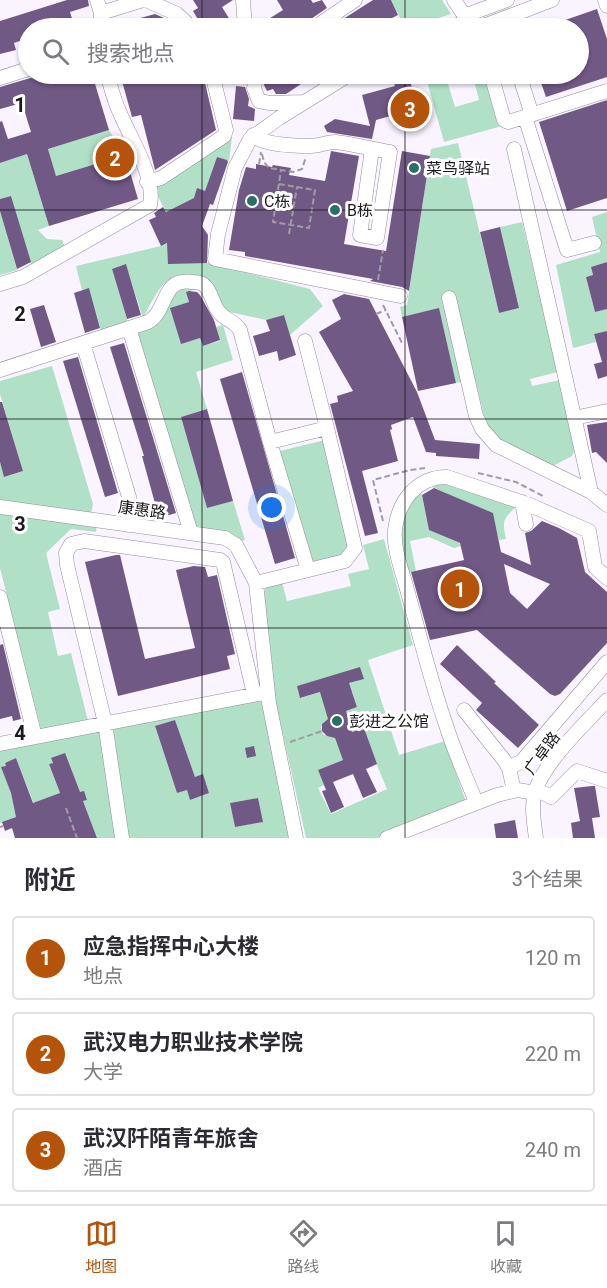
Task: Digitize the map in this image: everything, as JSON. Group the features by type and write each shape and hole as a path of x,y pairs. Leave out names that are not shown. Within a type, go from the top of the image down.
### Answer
{"street":[{"path":"99,6 145,0 181,18"},
{"path":"243,0 244,18"},
{"path":"329,18 355,0"},
{"path":"454,0 468,18"},
{"path":"516,18 552,0"},
{"path":"605,0 607,6"},
{"path":"480,18 502,2"},
{"path":"502,2 503,18"},
{"path":"0,78 18,72"},
{"path":"0,284 23,277 145,209 151,202 139,149 120,113 110,84"},
{"path":"147,182 161,178 224,136 226,130 214,84"},
{"path":"254,84 260,101 304,102"},
{"path":"334,84 253,135 246,144 235,168 218,234 215,259 400,296"},
{"path":"489,84 504,120 508,122 607,91"},
{"path":"521,84 567,250 594,243"},
{"path":"253,135 262,141 311,146 335,142 372,149 360,235 377,238"},
{"path":"514,149 591,492"},
{"path":"0,370 152,320 168,291 176,283 189,281 206,286 220,314 235,323 240,330 308,570"},
{"path":"449,298 471,399 482,429 488,438 591,492 607,505"},
{"path":"129,328 191,533"},
{"path":"296,838 268,692 256,582 345,561 355,548 305,341"},
{"path":"83,343 129,497 129,525"},
{"path":"574,418 607,411"},
{"path":"270,442 327,428"},
{"path":"476,802 446,726 398,553 395,531 399,514 410,492 421,483 434,478 455,479 522,502 589,531 595,567 607,578"},
{"path":"522,502 526,524"},
{"name":"康惠路","path":"0,507 225,538 233,542 256,582"},
{"path":"122,838 105,723 66,559 71,544 79,541 223,562 254,694"},
{"path":"0,597 3,624 35,737"},
{"path":"508,768 522,761 607,662"},
{"path":"0,744 268,692"},
{"name":"广卓路","path":"536,838 533,815 535,791 550,764 607,700"},
{"path":"464,710 495,747 508,768 514,791"},
{"path":"387,838 476,802 514,791 535,791 551,797 577,771 607,782"}],"path":[{"path":"262,149 265,163 272,169 290,172 302,169 306,155"},
{"path":"279,184 315,190 309,228 273,222 281,170"},
{"path":"289,234 297,187"},
{"path":"377,238 384,239 376,291 403,345"},
{"path":"376,314 386,310"},
{"path":"278,746 322,731"},
{"path":"66,808 77,838"}],"green space":[{"path":"391,0 442,0 451,14 438,18 400,18"},
{"path":"428,84 448,84 455,107 479,100 475,84 490,84 502,126 444,142"},
{"path":"109,130 125,155 56,176 48,149"},
{"path":"232,137 229,161 217,157 205,191 194,199 166,212 153,187"},
{"path":"458,143 499,313 519,308 500,227 522,222 558,372 530,379 532,386 560,380 576,448 572,456 549,468 497,438 487,427 475,379 456,383 439,309 402,317 400,307 407,305 431,149"},
{"path":"27,154 49,226 38,230 47,239 62,240 65,247 31,265 11,196 0,199 0,163"},
{"path":"0,211 17,270 0,275"},
{"path":"607,212 607,262 591,267 593,275 586,277 595,312 607,309 607,331 594,334 596,342 573,348 556,265 600,252 592,217"},
{"path":"171,242 168,263 208,263 310,289 323,306 290,335 284,315 266,320 225,311 199,277 175,277 160,289 143,318 126,265 112,269 128,323 101,330 89,289 82,290 76,266"},
{"path":"204,287 187,292 189,302 171,308 181,343 200,338 203,346 220,341 216,327 223,325 233,360 196,372 207,409 181,417 207,508 233,501 245,540 238,541 194,529 135,332 157,323 177,288"},
{"path":"52,366 93,504 91,514 0,500 0,462 5,477 23,471 0,394 0,381"},
{"path":"325,440 350,545 342,555 313,562 280,451"},
{"path":"445,483 516,507 505,521 506,539 499,540 492,513 430,486"},
{"path":"421,491 429,529 461,546 454,548 429,537 410,541 416,571 407,573 402,551 401,529 406,509"},
{"path":"0,510 97,523 96,532 71,529 46,553 60,609 48,612 58,656 71,653 88,721 41,730 0,568"},
{"path":"384,539 413,645 368,660 399,755 445,741 466,802 377,838 306,838 274,694 263,594 267,586 282,582 287,601 351,586 348,574 369,569 363,545","holes":["360,668 363,679 301,698 297,686","352,691 357,707 346,711 352,732 364,728 369,743 339,748 334,736 323,734 321,727 329,719 330,698","370,749 387,789 331,814 318,788 324,785 318,770"]},
{"path":"261,699 290,838 129,838 113,728","holes":["175,720 195,777 203,775 209,793 190,800 187,790 177,793 155,727","258,798 262,822 235,827 230,803"]},
{"path":"101,730 116,838 97,838 83,801 87,800 76,794 51,758 53,763 49,764 62,799 46,799 36,809 16,758 5,763 6,766 2,768 15,812 21,815 0,823 0,749"}],"building":[{"path":"67,0 88,0 89,6 70,12 72,18 18,18 18,42 14,43 16,50 0,54 0,21"},
{"path":"193,0 233,0 222,7 229,18 197,18 193,11 198,8"},
{"path":"277,0 311,0 313,3 322,0 327,8 312,18 270,18 283,10"},
{"path":"373,0 391,0 398,15 392,18 345,18"},
{"path":"597,9 607,39 607,77 589,83 589,18 571,18"},
{"path":"155,14 164,18 140,18"},
{"path":"18,82 18,84 95,84 109,130 48,149 56,176 125,155 138,199 49,226 27,154 0,163 0,122 2,121 8,139 31,132 22,103 0,109 0,87"},
{"path":"123,84 205,84 216,130 155,170 141,115 132,117"},
{"path":"301,84 286,94 276,94 273,89 267,91 264,85"},
{"path":"394,84 411,84 423,126 406,131 401,113 376,120 372,139 327,132 324,126 335,119 370,126 362,95 395,86"},
{"path":"541,84 586,84 546,97"},
{"path":"236,86 245,87 249,99 248,106 255,109 254,121 233,119"},
{"path":"607,100 607,198 567,211 539,122"},
{"path":"331,151 359,156 344,244 386,251 402,151 430,156 409,291 402,287 370,281 373,279 245,256 245,252 229,250 239,190 246,167 256,169 256,164 291,168 289,175 325,181"},
{"path":"217,157 228,162 213,205 210,204 202,226 208,235 207,263 168,264 167,243 161,246 149,220 156,217 154,213 163,207 166,212 194,198 197,188 205,191"},
{"path":"11,196 31,262 17,269 0,211 0,199"},
{"path":"500,227 519,308 499,313 480,232"},
{"path":"607,262 607,309 595,312 586,277 593,275 591,267"},
{"path":"126,264 141,315 127,319 112,269"},
{"path":"89,288 100,328 85,333 74,293"},
{"path":"186,292 200,295 214,320 220,340 203,346 200,338 181,344 170,308 189,302"},
{"path":"344,294 369,299 417,392 435,440 480,444 479,459 436,456 436,453 426,452 413,417 391,425 390,430 398,461 362,471 378,533 365,536 330,404 338,402 337,396 353,391 319,332 341,319 332,300"},
{"path":"44,305 56,342 41,347 30,309"},
{"path":"439,308 456,383 418,391 402,317"},
{"path":"284,315 296,355 279,361 277,351 259,356 253,336 270,331 266,320"},
{"path":"607,331 607,376 598,379 594,364 602,362 594,334"},
{"path":"124,343 176,513 159,518 142,456 144,456 110,347"},
{"path":"78,357 118,493 105,497 63,361"},
{"path":"242,372 295,558 275,564 220,379"},
{"path":"0,402 2,402 23,471 4,477 0,462"},
{"path":"207,409 233,501 207,508 181,417"},
{"path":"607,422 607,463 596,452 592,453 587,425"},
{"path":"434,488 493,513 501,552 531,565 525,533 531,531 542,521 577,538 585,572 607,592 607,643 560,694 555,696 550,694 477,630 430,640 411,572 464,560 460,543 429,530 422,495","holes":["504,564 550,584 527,609 510,593"]},
{"path":"120,555 145,659 195,648 176,570 194,566 205,567 208,577 217,575 235,654 227,656 230,669 118,696 85,562"},
{"path":"3,644 21,719 13,721 12,716 0,719 0,645"},
{"path":"457,645 539,725 518,748 476,710 482,703 440,664"},
{"path":"360,667 364,679 349,683 357,707 346,711 352,732 364,728 377,764 366,769 377,792 363,798 353,774 333,782 344,807 331,813 322,791 326,790 318,770 343,760 335,738 327,736 322,731 322,724 328,719 320,692 300,698 297,686"},
{"path":"175,720 195,777 203,774 209,793 190,800 187,790 177,793 155,726"},
{"path":"254,746 256,756 247,758 245,748"},
{"path":"65,753 80,792 84,791 87,800 83,801 97,838 15,838 12,828 5,831 2,822 16,817 11,793 1,767 16,758 33,803 60,793 49,764 53,763 51,758"},
{"path":"595,786 600,817 592,818 595,838 573,838 571,823 580,821 574,788"},
{"path":"258,798 263,822 235,827 230,803"},
{"path":"515,820 518,838 496,838 494,824"}],"place":[{"name":"武汉阡陌青年旅舍","path":"410,109"},
{"name":"武汉电力职业技术学院","path":"115,158"},
{"name":"菜鸟驿站","path":"414,168"},
{"name":"C栋","path":"252,201"},
{"name":"B栋","path":"335,210"},
{"name":"应急指挥中心大楼","path":"460,589"},
{"name":"彭进之公馆","path":"337,721"}]}
